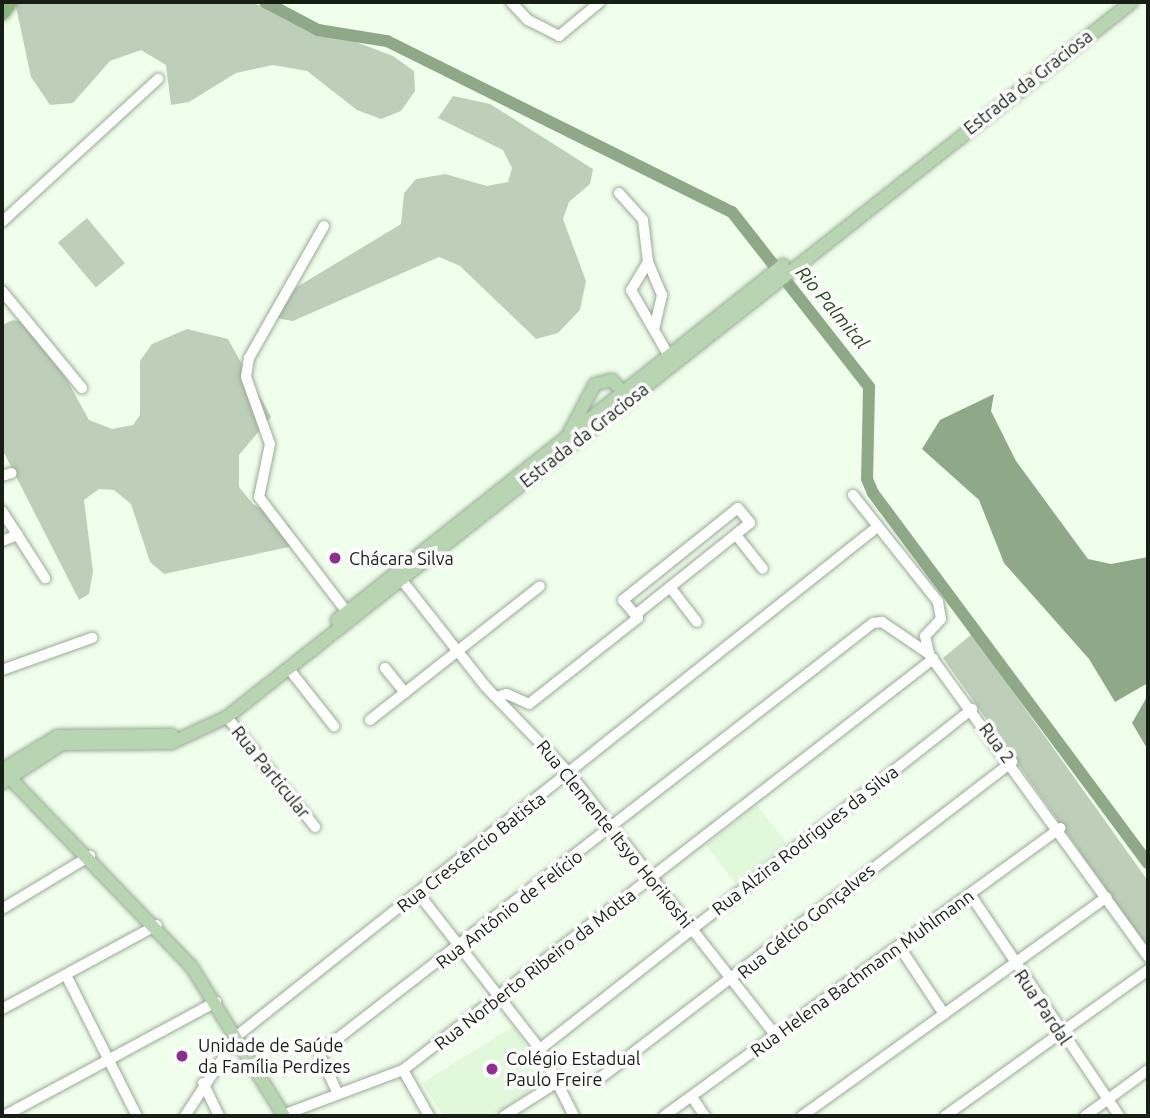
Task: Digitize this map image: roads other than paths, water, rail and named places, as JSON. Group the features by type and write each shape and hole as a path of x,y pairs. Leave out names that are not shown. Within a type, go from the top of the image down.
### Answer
{"highway":[{"path":"2,13 10,2"}],"main road":[{"name":"Estrada da Graciosa","path":"792,264 1120,2"},
{"name":"Estrada da Graciosa","path":"4,775 62,744 170,743 227,717 289,669 570,433 625,395 669,356 1132,2"},
{"name":"Estrada da Graciosa","path":"4,775 58,736 166,735 196,728 347,612 399,577 769,281"},
{"path":"570,433 595,384 612,380 625,395"},
{"path":"4,775 90,856 157,925 239,1035 284,1116"}],"street":[{"path":"513,3 559,36 600,2"},
{"path":"2,222 158,79"},
{"path":"618,193 643,220 648,262 662,295 654,329"},
{"path":"324,226 249,359 246,377 270,443 259,497 347,612"},
{"path":"648,262 631,290 669,356"},
{"path":"2,291 82,388"},
{"path":"2,308 17,308"},
{"path":"2,476 12,473"},
{"path":"853,495 941,607 941,619 925,636 931,656"},
{"path":"497,697 510,695 529,704 750,523 738,508 623,600 635,615"},
{"path":"2,511 45,578"},
{"name":"Rua Crescêncio Batista","path":"185,1116 204,1083 239,1035 877,527"},
{"path":"2,541 18,535"},
{"path":"736,535 763,569"},
{"name":"Rua Clemente Itsyo Horikoshi","path":"399,577 497,697 570,774 775,1036"},
{"path":"370,720 540,586"},
{"path":"670,587 697,622"},
{"name":"Rua Antônio de Felício","path":"338,1094 319,1053 462,946 873,623 882,622 931,656"},
{"path":"2,670 92,638"},
{"name":"Rua 2","path":"931,656 1060,828 1148,957"},
{"name":"Rua Norberto Ribeiro da Motta","path":"284,1116 403,1070 931,656"},
{"path":"385,667 405,693"},
{"path":"289,669 334,726"},
{"name":"Rua Alzira Rodrigues da Silva","path":"540,1049 972,709"},
{"name":"Rua Particular","path":"227,717 315,827"},
{"name":"Rua Gélcio Gonçalves","path":"599,1079 1012,762"},
{"name":"Rua Helena Bachmann Muhlmann","path":"664,1116 1060,828"},
{"path":"2,909 90,856"},
{"path":"418,893 540,1049 574,1116"},
{"name":"Rua Pardal","path":"970,894 1060,1033 1119,1116"},
{"path":"802,1116 1107,897"},
{"path":"2,1009 157,925"},
{"path":"899,946 944,1014"},
{"path":"945,1116 1148,970"},
{"path":"66,975 137,1116"},
{"path":"3,1115 216,1002"},
{"path":"403,1070 429,1116"},
{"path":"1085,1116 1148,1070"},
{"path":"204,1083 219,1116"},
{"path":"504,1116 556,1083"},
{"path":"692,1097 705,1116"}],"waterway":[{"name":"Rio Palmital","path":"265,2 318,30 387,41 732,212 869,387 867,479 873,493 1148,863"}],"place":[{"name":"Chácara Silva","path":"335,558"},
{"name":"Unidade de Saúde da Família Perdizes","path":"182,1056"},
{"name":"Colégio Estadual Paulo Freire","path":"492,1069"}]}
